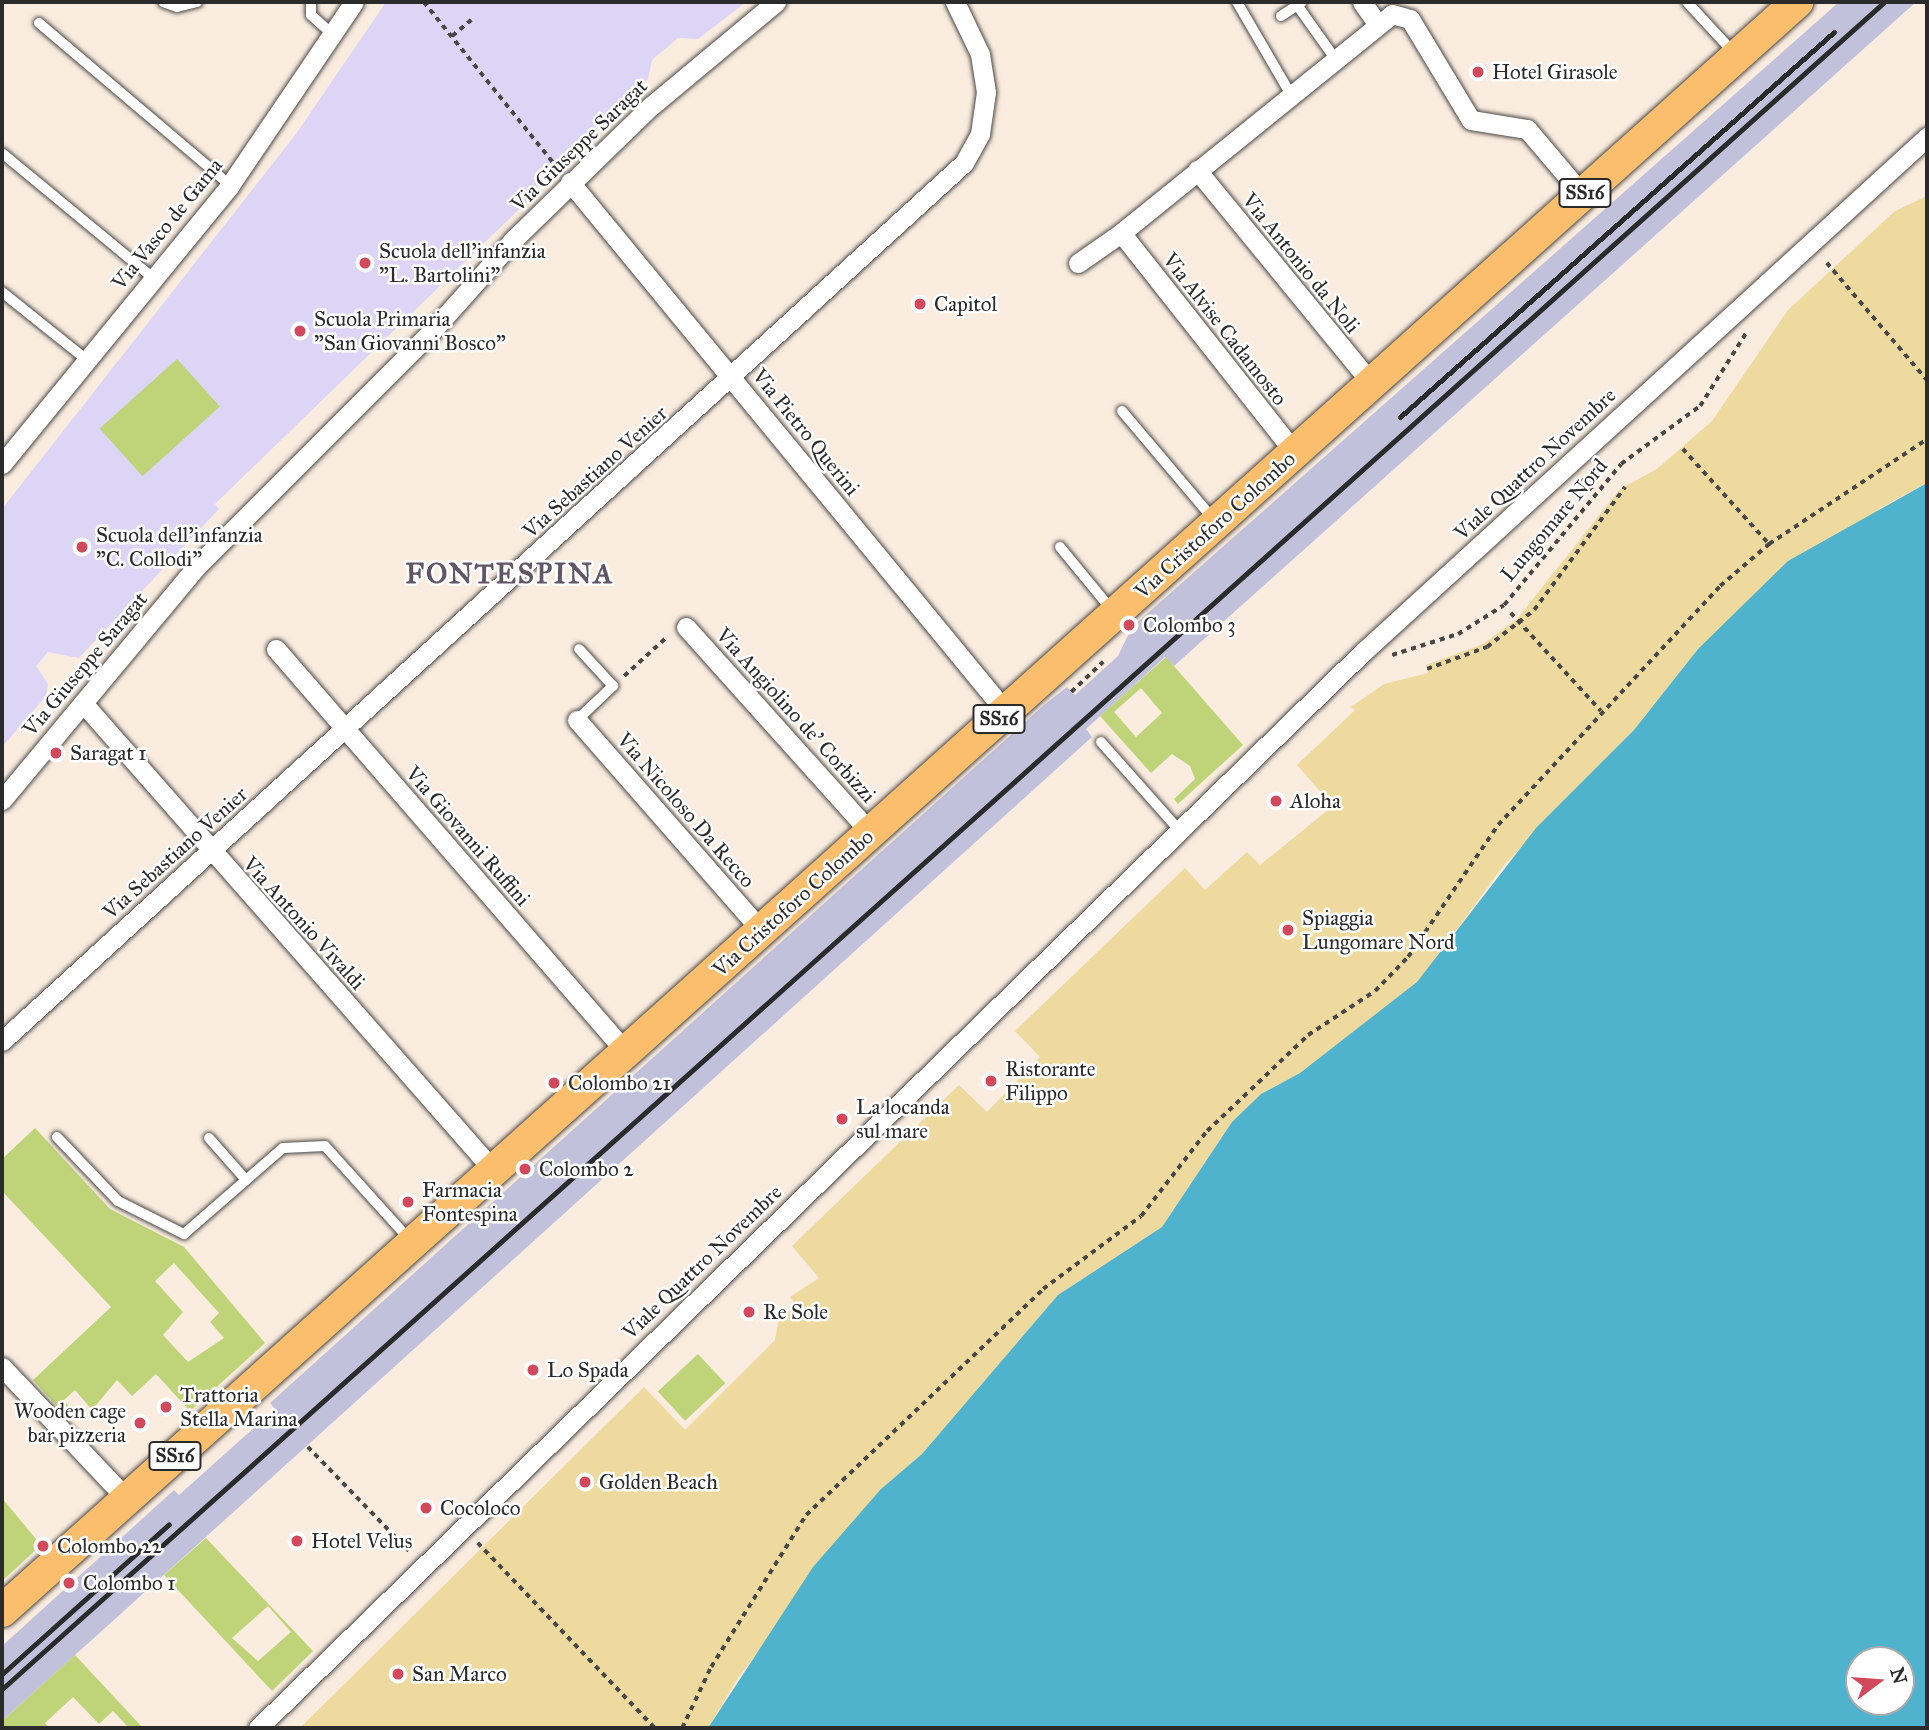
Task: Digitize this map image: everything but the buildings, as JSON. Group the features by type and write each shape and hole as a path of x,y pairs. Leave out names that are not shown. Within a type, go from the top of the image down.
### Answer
{"main road":[{"name":"Via Cristoforo Colombo","path":"2,1611 1797,2"}],"street":[{"name":"Via Vasco de Gama","path":"2,464 230,185 354,2"},
{"name":"Via Giuseppe Saragat","path":"2,800 197,566 432,331 570,182 776,2"},
{"name":"Via Sebastiano Venier","path":"2,1041 733,378 972,151 984,114 984,74 955,2"},
{"path":"1362,2 1376,22"},
{"path":"1078,263 1121,233 1376,22 1399,13 1413,24 1471,120 1527,129 1583,195"},
{"name":"Viale Quattro Novembre","path":"258,1728 1363,652 1927,137"},
{"name":"Via Antonio da Noli","path":"1197,170 1372,384"},
{"name":"Via Pietro Querini","path":"570,182 1006,712"},
{"name":"Via Alvise Cadamosto","path":"1121,233 1295,453"},
{"name":"Via Angiolino de' Corbizzi","path":"679,629 871,833"},
{"name":"Via Giovanni Ruffini","path":"276,649 626,1052"},
{"name":"Via Antonio Vivaldi","path":"83,703 210,852 494,1171"},
{"name":"Via Nicoloso Da Recco","path":"577,720 762,931"},
{"path":"2,1367 127,1499"}],"lane":[{"path":"163,2 177,7 197,2"},
{"path":"311,2 311,15 332,34"},
{"path":"1237,2 1290,93"},
{"path":"1687,2 1737,56"},
{"path":"1281,16 1299,4 1334,57"},
{"path":"39,23 230,185"},
{"path":"2,153 153,278"},
{"path":"2,292 87,360"},
{"path":"1122,411 1217,523"},
{"path":"1060,547 1116,614"},
{"path":"577,720 613,686 579,649"},
{"path":"1101,742 1179,830"},
{"path":"57,1137 118,1201 184,1234 283,1148 325,1146 413,1243"},
{"path":"209,1138 246,1180"}],"path":[{"path":"424,2 556,166"},
{"path":"452,36 471,20"},
{"path":"1827,263 1927,380"},
{"name":"Lungomare Nord","path":"1387,657 1458,634 1504,605 1621,464 1700,406 1754,323"},
{"path":"682,1728 711,1667 806,1515 1043,1289 1141,1216 1207,1131 1308,1035 1375,991 1424,936 1498,825 1601,711 1769,544 1927,439"},
{"path":"1683,449 1769,544"},
{"path":"1427,669 1473,654 1520,622 1612,511 1625,487"},
{"path":"1608,507 1612,511"},
{"path":"1511,613 1601,711"},
{"path":"613,686 679,629"},
{"path":"308,1447 416,1558"},
{"path":"476,1542 655,1728"}],"shaded area":[{"path":"386,2 746,2 698,39 678,38 652,60 648,79 537,180 540,189 215,504 219,509 79,658 48,652 36,666 48,684 46,696 2,747 2,509 296,134"},
{"path":"1839,2 1916,2 1174,666 1165,657 1086,729 1092,737 2,1721 2,1646 174,1490 179,1495 275,1409 270,1403 1044,705 1067,687 1075,695 1118,656 1132,627"}],"green space":[{"path":"177,359 220,407 143,476 100,429"},
{"path":"1166,657 1243,745 1178,804 1174,799 1195,779 1190,766 1172,754 1151,773 1100,716","holes":["1141,688 1162,713 1136,737 1114,712"]},
{"path":"35,1128 110,1209 184,1247 265,1343 190,1411 156,1374 132,1396 117,1380 92,1410 75,1390 64,1400 71,1409 65,1415 33,1380 111,1307 2,1191 2,1159","holes":["174,1263 219,1313 210,1322 224,1338 188,1362 163,1335 183,1312 155,1281"]},
{"path":"698,1354 725,1383 685,1421 658,1392"},
{"path":"2,1498 41,1545 2,1581"},
{"path":"206,1538 313,1651 272,1691 164,1575","holes":["268,1606 291,1632 258,1661 232,1638"]},
{"path":"75,1655 143,1728 129,1728 113,1711 99,1724 73,1697 45,1723 49,1728 2,1728 2,1721"}],"sand":[{"name":"Spiaggia Lungomare Nord","path":"1927,196 1927,483 1882,507 1698,649 1634,730 1504,865 1418,982 1300,1073 1261,1094 1232,1122 1162,1227 1058,1295 922,1454 881,1489 738,1678 708,1728 300,1728 644,1387 685,1430 775,1340 778,1323 795,1304 790,1297 819,1278 792,1246 959,1085 987,1112 1040,1057 1015,1031 1185,868 1205,890 1247,852 1260,865 1333,806 1297,765 1355,710 1351,707 1384,684 1428,673 1426,665 1483,644 1517,619 1620,489 1657,469 1712,421 1788,310 1895,211"}],"water":[{"path":"1927,483 1927,1728 708,1728 813,1567 881,1489 922,1454 1058,1295 1162,1227 1232,1122 1261,1094 1300,1073 1417,982 1536,828 1634,730 1698,649 1788,561"}],"railway":[{"path":"2,1689 1884,2"},
{"path":"1400,417 1834,32"},
{"path":"2,1674 169,1524"}],"place":[{"name":"Hotel Girasole","path":"1478,72"},
{"name":"Scuola dell'infanzia \"L. Bartolini\"","path":"365,263"},
{"name":"Capitol","path":"920,304"},
{"name":"Scuola Primaria \"San Giovanni Bosco\"","path":"300,331"},
{"name":"Scuola dell'infanzia \"C. Collodi\"","path":"82,547"},
{"name":"Colombo 3","path":"1129,625"},
{"name":"Saragat 1","path":"56,753"},
{"name":"Aloha","path":"1276,801"},
{"name":"Spiaggia Lungomare Nord","path":"1288,930"},
{"name":"Ristorante Filippo","path":"991,1081"},
{"name":"Colombo 21","path":"554,1083"},
{"name":"La locanda sul mare","path":"842,1119"},
{"name":"Colombo 2","path":"525,1169"},
{"name":"Farmacia Fontespina","path":"408,1202"},
{"name":"Re Sole","path":"749,1312"},
{"name":"Lo Spada","path":"533,1370"},
{"name":"Trattoria Stella Marina","path":"166,1407"},
{"name":"Wooden cage bar pizzeria","path":"140,1423"},
{"name":"Golden Beach","path":"585,1482"},
{"name":"Cocoloco","path":"426,1508"},
{"name":"Hotel Velus","path":"297,1541"},
{"name":"Colombo 22","path":"43,1546"},
{"name":"Colombo 1","path":"69,1583"},
{"name":"San Marco","path":"398,1674"}],"district":[{"name":"FONTESPINA","path":"510,574"}]}
